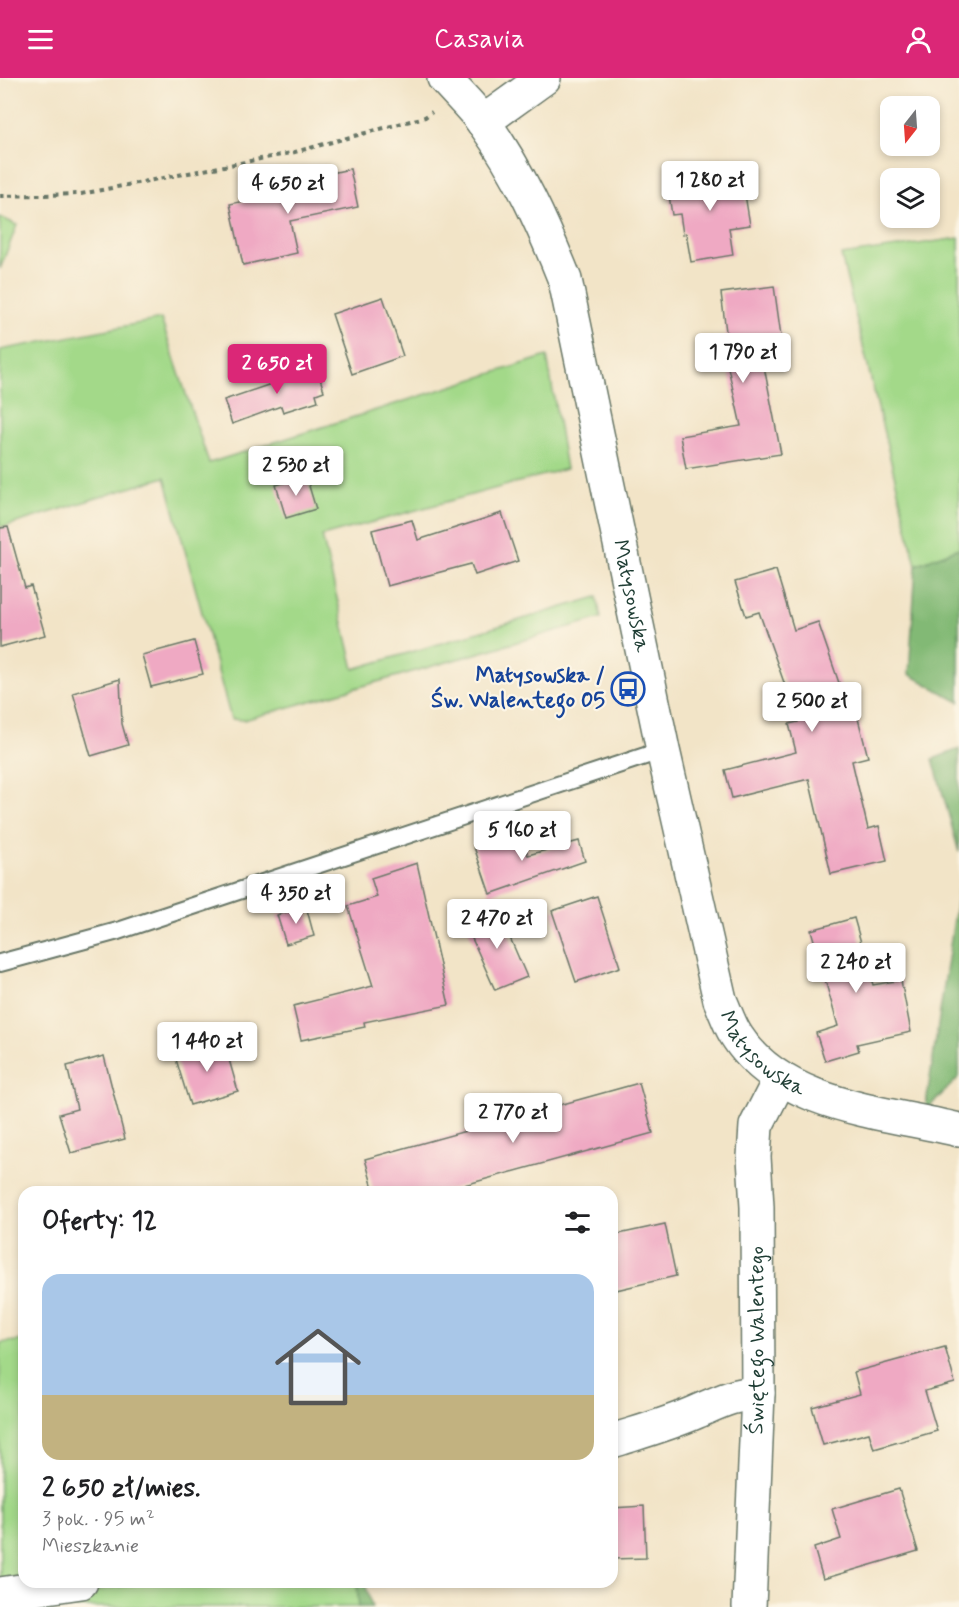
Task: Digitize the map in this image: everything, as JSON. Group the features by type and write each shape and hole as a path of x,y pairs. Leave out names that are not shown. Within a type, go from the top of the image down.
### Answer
{"street":[{"path":"483,122 543,78"},
{"name":"Matysowska","path":"451,86 483,122 516,172 543,224 565,280 663,750 720,1000 738,1039 780,1079 824,1098 959,1130"},
{"name":"Świętego Walentego","path":"749,1607 758,1393 757,1206 754,1157 756,1126 780,1079"},
{"path":"618,1439 667,1423 723,1399 758,1393"},
{"path":"0,1594 40,1588"}],"lane":[{"path":"0,963 118,932 663,750"}],"path":[{"path":"0,196 81,194 291,153 425,117 451,86"}],"green space":[{"path":"0,217 17,225 0,269"},
{"path":"959,238 959,548 916,565 841,255"},
{"path":"161,319 209,463 547,356 566,469 322,536 354,669 597,597 601,618 244,720 231,719 165,477 0,528 0,350"},
{"path":"959,548 959,702 909,674 916,565"},
{"path":"959,749 959,852 933,759"},
{"path":"959,886 959,1077 925,1111"},
{"path":"18,1341 18,1577 0,1580 0,1343"},
{"path":"112,1588 357,1588 359,1607 0,1607"},
{"path":"357,1588 366,1588 372,1607 359,1607"}],"building":[{"path":"350,169 358,207 290,221 297,253 243,265 230,204 315,186 313,177"},
{"path":"741,170 750,225 729,228 733,255 691,262 680,214 672,215 668,188 673,187 672,180"},
{"path":"774,286 782,343 760,346 781,454 686,469 680,436 741,426 727,363 730,362 721,293"},
{"path":"383,297 403,356 352,374 332,314"},
{"path":"307,367 309,372 317,369 324,391 316,394 318,401 283,412 281,406 232,424 224,400 274,383 272,379"},
{"path":"306,476 316,509 286,518 276,485"},
{"path":"502,513 518,561 475,575 471,564 387,586 372,530 412,520 418,540"},
{"path":"8,527 25,588 31,586 45,635 0,647 0,528"},
{"path":"776,570 794,630 818,622 848,709 855,707 868,757 852,761 868,829 879,826 887,861 831,874 809,779 732,798 725,770 796,752 789,724 798,722 759,612 746,616 735,582"},
{"path":"194,641 203,674 151,687 142,655"},
{"path":"120,679 122,724 128,745 91,756 73,693"},
{"path":"520,832 528,855 579,841 585,861 490,894 474,847"},
{"path":"417,863 449,1005 364,1022 365,1027 301,1040 293,1006 373,986 348,906 377,897 371,878"},
{"path":"597,896 620,967 576,982 552,911"},
{"path":"306,906 314,936 286,944 277,915"},
{"path":"498,910 527,977 495,990 466,925"},
{"path":"854,918 873,985 901,980 911,1032 857,1044 859,1051 825,1061 816,1033 838,1026 811,930"},
{"path":"224,1042 238,1091 190,1105 175,1056"},
{"path":"104,1056 125,1139 71,1153 59,1114 77,1109 67,1066"},
{"path":"639,1083 653,1133 461,1186 372,1186 365,1159"},
{"path":"665,1224 676,1276 618,1290 618,1234"},
{"path":"945,1347 955,1383 925,1391 937,1431 874,1449 869,1433 823,1445 812,1407 860,1394 854,1372"},
{"path":"899,1489 918,1551 823,1579 814,1548 841,1539 832,1509"},
{"path":"644,1506 646,1558 618,1559 618,1508"}],"place":[{"name":"Matysowska / Św. Walentego 05","path":"628,689"}]}
